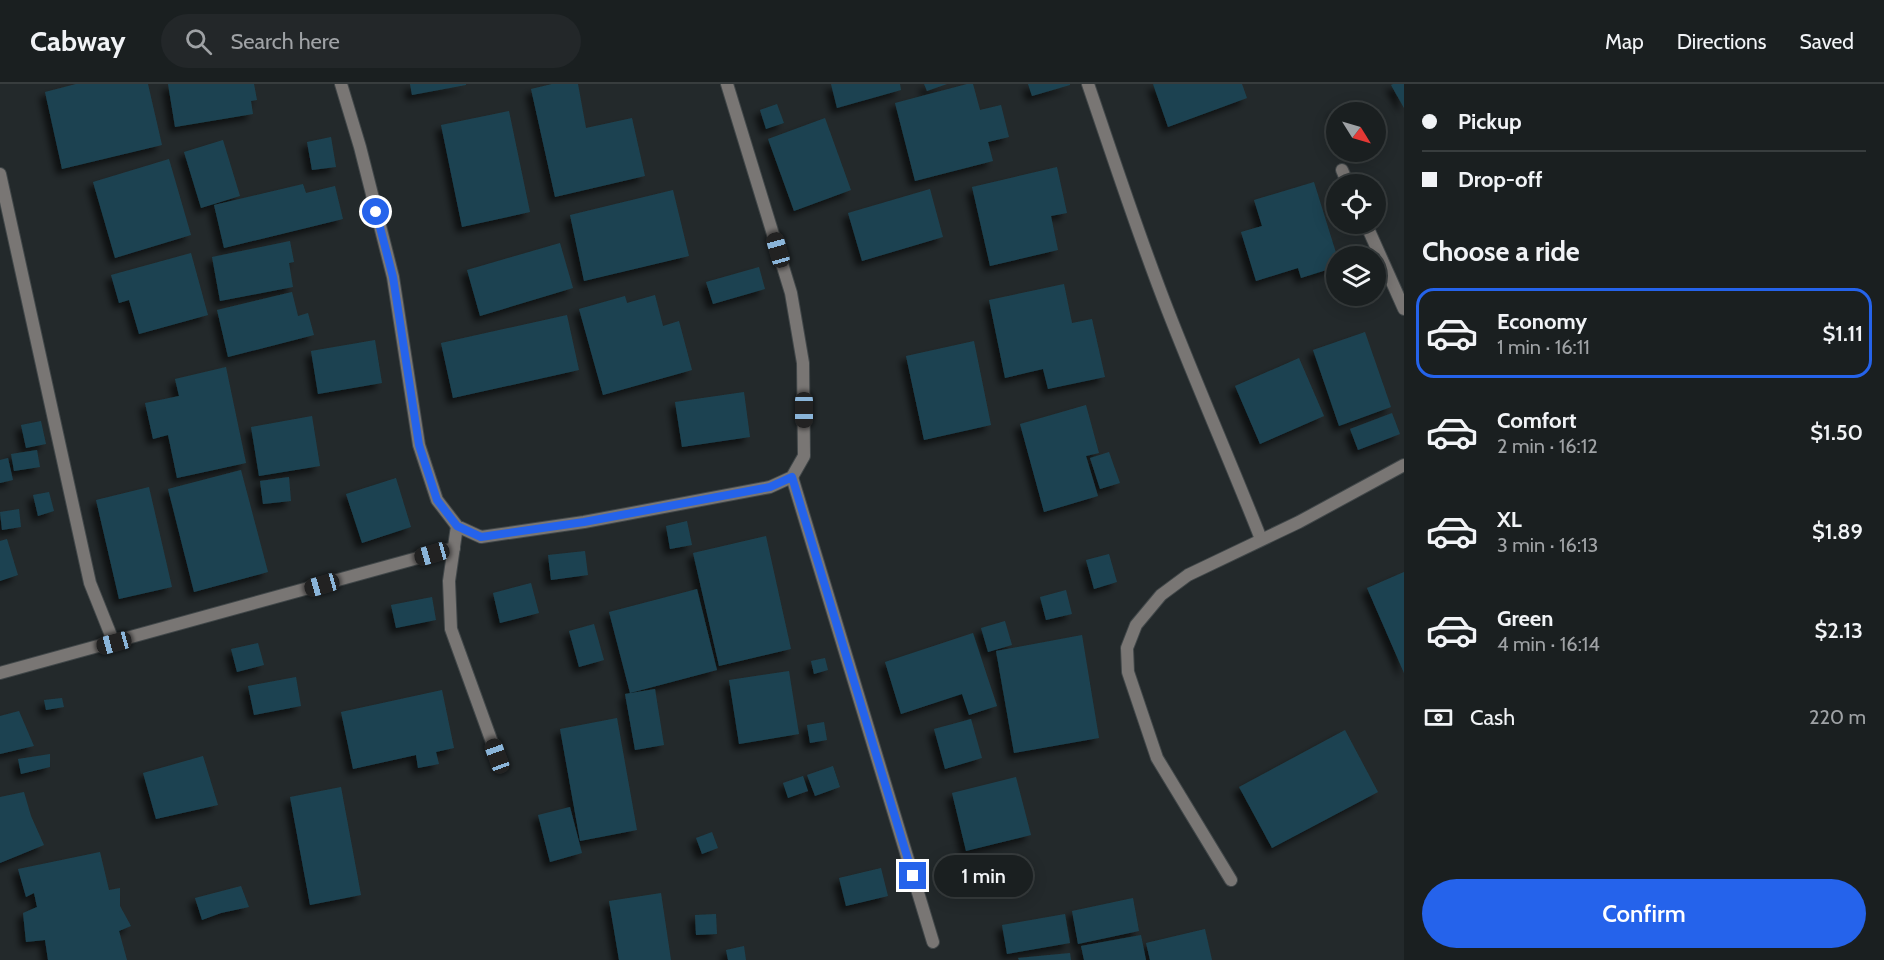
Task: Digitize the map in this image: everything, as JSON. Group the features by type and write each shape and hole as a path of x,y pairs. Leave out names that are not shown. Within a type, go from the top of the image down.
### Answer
{"street":[{"path":"341,84 360,147 393,277 419,445 437,500 457,526 481,537 584,522 770,487 792,477 804,456 803,363 791,293 727,84"},
{"path":"1088,84 1119,177 1169,312 1233,465 1261,539"},
{"path":"1342,170 1344,174"},
{"path":"0,174 90,583 114,643"},
{"path":"1370,234 1404,309"},
{"path":"1231,880 1157,758 1128,672 1126,648 1136,625 1161,595 1188,575 1299,522 1404,465"},
{"path":"792,477 933,942"},
{"path":"457,526 449,581 451,629 497,756"},
{"path":"0,673 454,548"}],"building":[{"path":"76,84 148,84 162,145 62,169 45,92"},
{"path":"168,84 254,84 257,100 251,101 253,114 175,127"},
{"path":"410,84 466,84 466,85 412,95"},
{"path":"552,84 578,84 586,128 632,118 645,176 555,197 531,89"},
{"path":"831,84 900,84 901,90 837,108"},
{"path":"924,84 947,84 927,91"},
{"path":"973,84 980,110 1001,105 1009,137 988,142 993,161 915,181 895,103"},
{"path":"1028,84 1070,84 1070,85 1032,96"},
{"path":"1153,84 1242,84 1247,98 1168,127"},
{"path":"1404,84 1404,108 1391,85"},
{"path":"777,104 784,123 766,129 760,110"},
{"path":"509,111 530,212 462,227 441,125"},
{"path":"825,118 851,190 794,211 768,139"},
{"path":"331,137 336,167 312,170 307,142"},
{"path":"223,140 240,196 201,208 184,152"},
{"path":"169,159 191,235 115,258 93,182"},
{"path":"1057,167 1067,213 1051,216 1058,250 990,266 972,187"},
{"path":"1314,182 1326,221 1326,234 1330,234 1334,246 1326,246 1326,270 1301,278 1298,268 1256,281 1241,232 1262,226 1254,200"},
{"path":"303,184 306,193 335,186 343,219 224,248 214,205"},
{"path":"930,189 943,237 862,261 848,213"},
{"path":"673,190 689,256 584,281 570,215"},
{"path":"290,241 294,262 289,263 293,287 220,301 212,257"},
{"path":"560,243 573,288 480,316 467,270"},
{"path":"191,253 208,315 139,334 129,300 119,303 111,275"},
{"path":"759,267 765,289 713,304 706,282"},
{"path":"1064,284 1072,323 1092,319 1105,377 1048,389 1043,369 1005,378 989,300"},
{"path":"292,292 298,316 308,313 314,335 228,357 217,310"},
{"path":"655,295 663,326 679,321 692,370 603,395 579,309 625,296 627,303"},
{"path":"567,315 579,370 453,398 441,343"},
{"path":"1365,332 1391,407 1339,426 1313,350"},
{"path":"375,340 382,383 318,394 311,351"},
{"path":"974,341 991,425 924,440 906,356"},
{"path":"1299,358 1324,416 1260,444 1235,386"},
{"path":"226,367 246,463 177,478 168,435 153,439 145,403 179,396 175,379"},
{"path":"744,392 750,437 682,447 675,402"},
{"path":"1086,405 1099,453 1086,456 1098,496 1044,512 1020,424"},
{"path":"1392,413 1400,434 1358,450 1350,429"},
{"path":"312,416 320,466 259,476 251,427"},
{"path":"41,421 46,444 26,448 21,425"},
{"path":"37,450 40,467 14,471 11,454"},
{"path":"1109,452 1120,483 1100,489 1090,458"},
{"path":"8,458 13,480 0,483 0,460"},
{"path":"241,470 268,572 194,592 168,489"},
{"path":"289,477 291,501 263,504 260,481"},
{"path":"396,478 411,527 362,543 346,494"},
{"path":"149,487 172,587 119,599 96,500"},
{"path":"49,492 54,511 38,516 33,495"},
{"path":"19,509 21,527 2,530 0,512"},
{"path":"687,521 692,545 670,549 666,526"},
{"path":"766,536 791,649 719,666 693,553"},
{"path":"7,539 18,575 0,581 0,541"},
{"path":"585,551 588,575 551,580 548,555"},
{"path":"1109,554 1117,582 1094,589 1086,560"},
{"path":"1404,572 1404,673 1367,588"},
{"path":"531,583 539,613 500,623 493,593"},
{"path":"697,589 717,670 630,693 609,612"},
{"path":"1066,590 1072,614 1046,620 1040,597"},
{"path":"432,597 436,620 396,628 391,605"},
{"path":"1005,621 1012,645 988,652 981,628"},
{"path":"594,624 604,660 579,667 569,631"},
{"path":"973,633 997,706 969,715 962,694 901,714 885,662"},
{"path":"1082,635 1099,738 1014,753 996,651"},
{"path":"258,643 264,665 237,672 231,649"},
{"path":"825,658 828,670 814,674 811,661"},
{"path":"789,671 799,734 739,744 729,680"},
{"path":"296,677 301,706 254,715 248,686"},
{"path":"655,689 664,745 635,750 625,694"},
{"path":"442,690 454,748 436,752 439,764 418,768 416,755 353,769 341,712"},
{"path":"62,698 64,707 46,710 44,700"},
{"path":"19,711 34,746 0,754 0,716"},
{"path":"617,718 637,830 580,841 560,729"},
{"path":"971,719 982,758 945,769 934,729"},
{"path":"824,722 827,740 810,743 807,725"},
{"path":"1345,730 1378,792 1272,848 1239,787"},
{"path":"50,754 50,767 21,774 18,759"},
{"path":"203,756 218,805 156,819 143,773"},
{"path":"833,766 840,787 815,796 807,775"},
{"path":"803,776 808,791 788,798 783,783"},
{"path":"1016,777 1031,835 966,851 952,793"},
{"path":"341,787 361,895 310,905 290,797"},
{"path":"24,792 31,816 44,845 0,863 0,797"},
{"path":"570,807 582,853 550,862 538,815"},
{"path":"712,832 718,848 702,854 696,838"},
{"path":"100,852 109,890 120,888 120,906 131,926 119,931 127,960 48,960 45,940 26,942 23,913 37,907 34,893 26,897 18,869"},
{"path":"881,868 888,896 846,906 839,878"},
{"path":"241,886 249,907 202,920 195,898"},
{"path":"661,893 671,960 619,960 609,901"},
{"path":"1133,898 1139,931 1078,944 1072,911"},
{"path":"716,914 717,934 696,935 695,915"},
{"path":"1065,914 1070,943 1007,954 1002,925"},
{"path":"1205,929 1212,960 1150,960 1146,943"},
{"path":"1141,935 1146,960 1084,960 1081,946"},
{"path":"744,946 746,960 728,960 726,950"},
{"path":"1070,953 1071,960 1019,960 1018,958"}],"route":[{"path":"376,212 393,277 419,445 437,500 457,526 481,537 584,522 770,487 792,477 913,876"}]}
